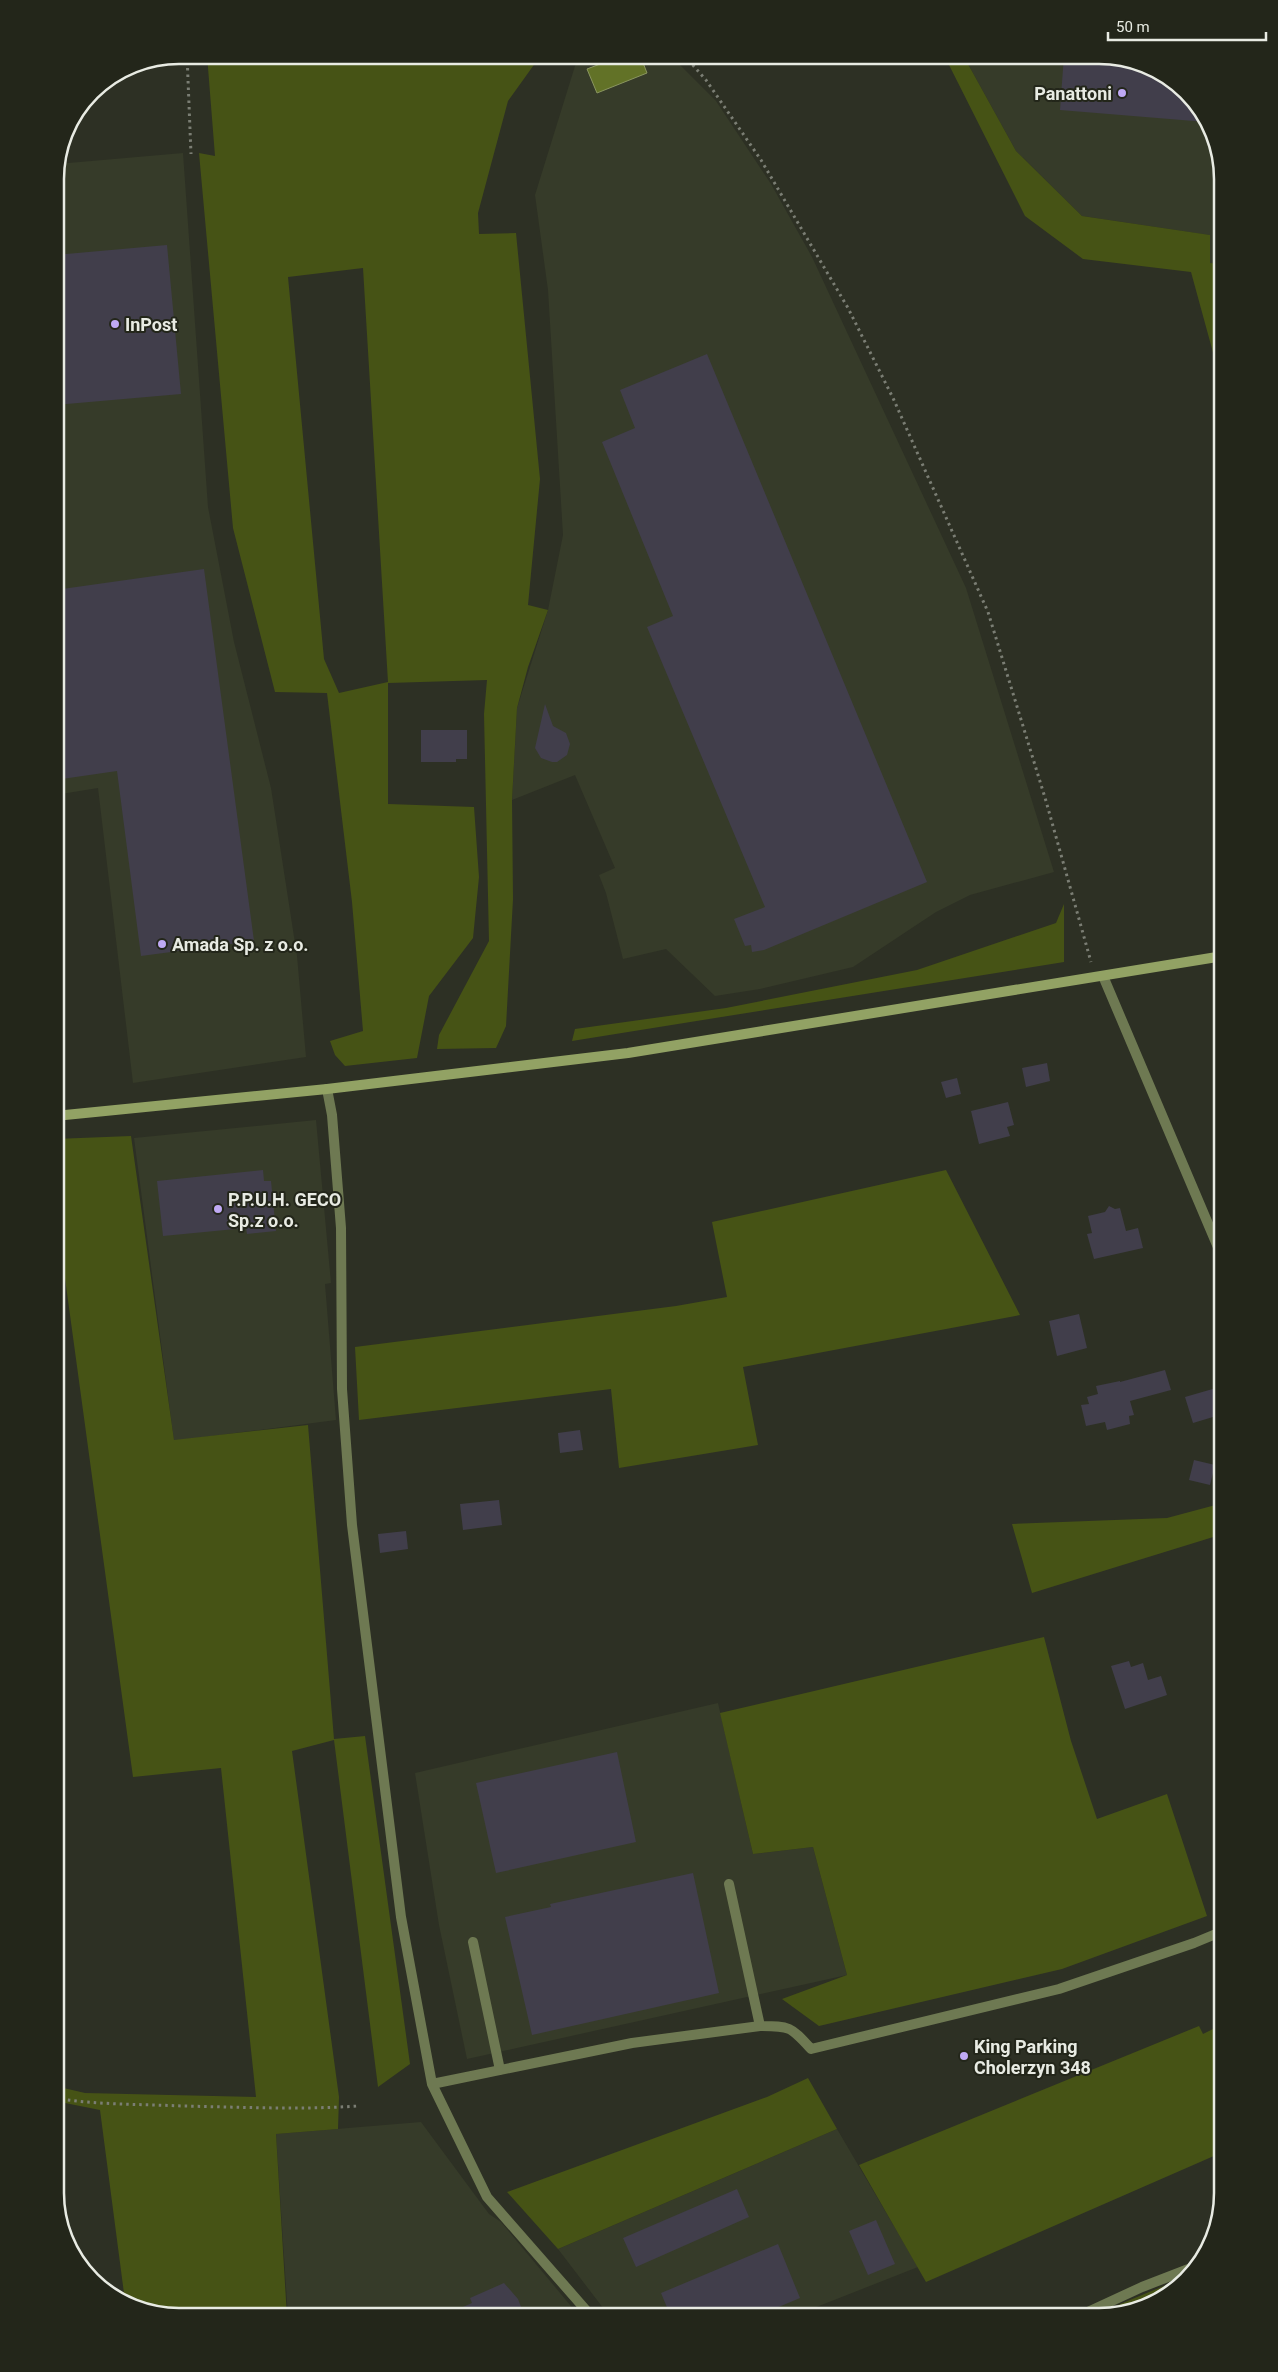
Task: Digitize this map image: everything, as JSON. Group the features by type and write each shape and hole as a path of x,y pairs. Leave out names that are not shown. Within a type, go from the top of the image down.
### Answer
{"main road":[{"path":"64,1115 327,1089 628,1053 1214,958"}],"street":[{"path":"1103,976 1214,1238"},
{"path":"327,1089 332,1115 341,1228 342,1390 352,1525 401,1917 432,2084 488,2197 584,2308"},
{"path":"729,1884 760,2026"},
{"path":"432,2084 632,2043 760,2026 786,2026 795,2032 811,2049 1059,1990 1214,1935"},
{"path":"473,1942 500,2070"},
{"path":"1096,2308 1142,2287 1184,2271"}],"path":[{"path":"187,64 191,154"},
{"path":"692,64 706,80 761,160 848,308 893,398 988,612 1043,792 1090,960 1103,976"},
{"path":"64,2099 80,2102 176,2106 310,2109 358,2106"}],"shaded area":[{"path":"208,64 535,64 508,101 478,213 479,234 516,233 540,479 528,605 548,610 528,667 517,708 512,800 513,899 506,1026 496,1048 437,1049 439,1035 489,941 484,714 487,680 388,683 388,804 474,807 479,877 473,938 429,996 417,1058 345,1066 335,1055 330,1041 363,1031 352,902 327,693 275,692 233,528 199,153 215,156","holes":["363,268 388,682 339,693 324,659 288,277"]},
{"path":"576,64 679,64 716,101 771,184 812,257 966,588 1054,872 970,895 936,912 853,967 760,989 715,996 666,949 623,959 606,893 599,875 615,868 575,775 512,800 517,708 548,610 563,535 548,290 535,195"},
{"path":"600,64 644,64 647,73 597,93 587,69"},
{"path":"949,64 968,64 1016,151 1082,216 1210,235 1210,263 1214,263 1214,356 1191,272 1083,259 1025,216"},
{"path":"968,64 1107,64 1136,70 1163,83 1186,103 1199,121 1212,156 1214,171 1214,263 1210,263 1209,235 1082,216 1016,151"},
{"path":"183,153 208,507 234,642 271,788 297,956 306,1057 133,1083 98,788 64,794 65,163"},
{"path":"1064,904 1064,962 572,1041 575,1029 726,1008 917,970 1056,923"},
{"path":"316,1120 331,1283 325,1284 336,1420 174,1441 134,1138"},
{"path":"131,1136 174,1440 308,1425 334,1739 365,1736 410,2064 378,2087 334,1740 292,1751 339,2097 338,2129 276,2134 286,2308 171,2308 142,2302 124,2294 100,2110 64,2103 64,2088 85,2093 256,2097 221,1768 133,1777 64,1271 64,1139"},
{"path":"946,1170 1020,1315 743,1367 758,1445 619,1468 611,1389 359,1420 355,1347 676,1306 727,1297 712,1222"},
{"path":"1214,1505 1214,1537 1032,1593 1012,1524 1167,1518"},
{"path":"1044,1637 1071,1741 1097,1819 1167,1794 1207,1916 1062,1969 819,2026 782,1999 847,1975 813,1847 753,1854 720,1713"},
{"path":"718,1703 753,1854 813,1847 847,1975 467,2059 439,1925 415,1773"},
{"path":"1199,2026 1203,2034 1214,2028 1214,2156 926,2282 859,2165"},
{"path":"808,2078 837,2129 558,2249 507,2192 767,2097"},
{"path":"421,2122 489,2214 501,2222 573,2308 287,2308 276,2134"},
{"path":"837,2129 918,2267 814,2308 603,2308 558,2249"},
{"path":"1171,2283 1136,2302 1113,2307"}],"building":[{"name":"Panattoni","path":"1063,64 1107,64 1136,70 1163,83 1186,103 1199,121 1060,110"},
{"name":"InPost","path":"167,245 181,394 64,404 64,254"},
{"path":"707,354 927,882 764,950 752,952 751,945 745,946 734,919 765,907 647,627 673,616 602,442 635,428 620,390"},
{"path":"204,569 254,941 141,956 117,771 64,779 64,589"},
{"path":"545,704 553,726 566,733 570,744 567,755 557,762 541,758 535,748"},
{"path":"421,730 467,730 467,759 456,759 456,762 421,762"},
{"path":"1047,1063 1050,1081 1026,1087 1022,1068"},
{"path":"957,1078 961,1094 946,1098 941,1082"},
{"path":"1008,1102 1014,1125 1007,1127 1010,1136 979,1144 971,1111"},
{"path":"263,1170 264,1181 271,1181 276,1231 247,1234 246,1228 163,1236 157,1181"},
{"path":"1109,1206 1115,1209 1120,1208 1126,1231 1138,1228 1143,1248 1094,1259 1087,1234 1092,1233 1088,1216 1105,1212"},
{"path":"1079,1314 1087,1348 1057,1356 1049,1321"},
{"path":"1165,1370 1171,1390 1130,1401 1134,1415 1129,1416 1130,1424 1107,1430 1105,1422 1086,1426 1081,1405 1089,1404 1087,1397 1098,1394 1096,1386 1120,1382"},
{"path":"1214,1389 1214,1417 1193,1423 1185,1397"},
{"path":"580,1430 583,1450 560,1453 558,1433"},
{"path":"1194,1460 1214,1465 1210,1485 1189,1480"},
{"path":"499,1500 502,1525 463,1530 460,1504"},
{"path":"406,1531 408,1549 380,1553 378,1534"},
{"path":"1129,1661 1131,1667 1143,1663 1148,1680 1161,1676 1167,1695 1125,1709 1111,1666"},
{"path":"617,1752 636,1842 496,1873 476,1783"},
{"path":"693,1873 719,1993 532,2035 505,1917 551,1907 550,1904"},
{"path":"737,2189 749,2217 636,2267 623,2238"},
{"path":"876,2220 895,2264 868,2275 849,2231"},
{"path":"778,2244 800,2298 776,2308 667,2308 661,2293"},
{"path":"504,2283 518,2299 522,2308 461,2308 472,2303 470,2298"}],"place":[{"name":"Panattoni","path":"1122,93"},
{"name":"InPost","path":"115,324"},
{"name":"Amada Sp. z o.o.","path":"162,944"},
{"name":"P.P.U.H. GECO Sp.z o.o.","path":"218,1209"},
{"name":"King Parking Cholerzyn 348","path":"964,2056"}]}
